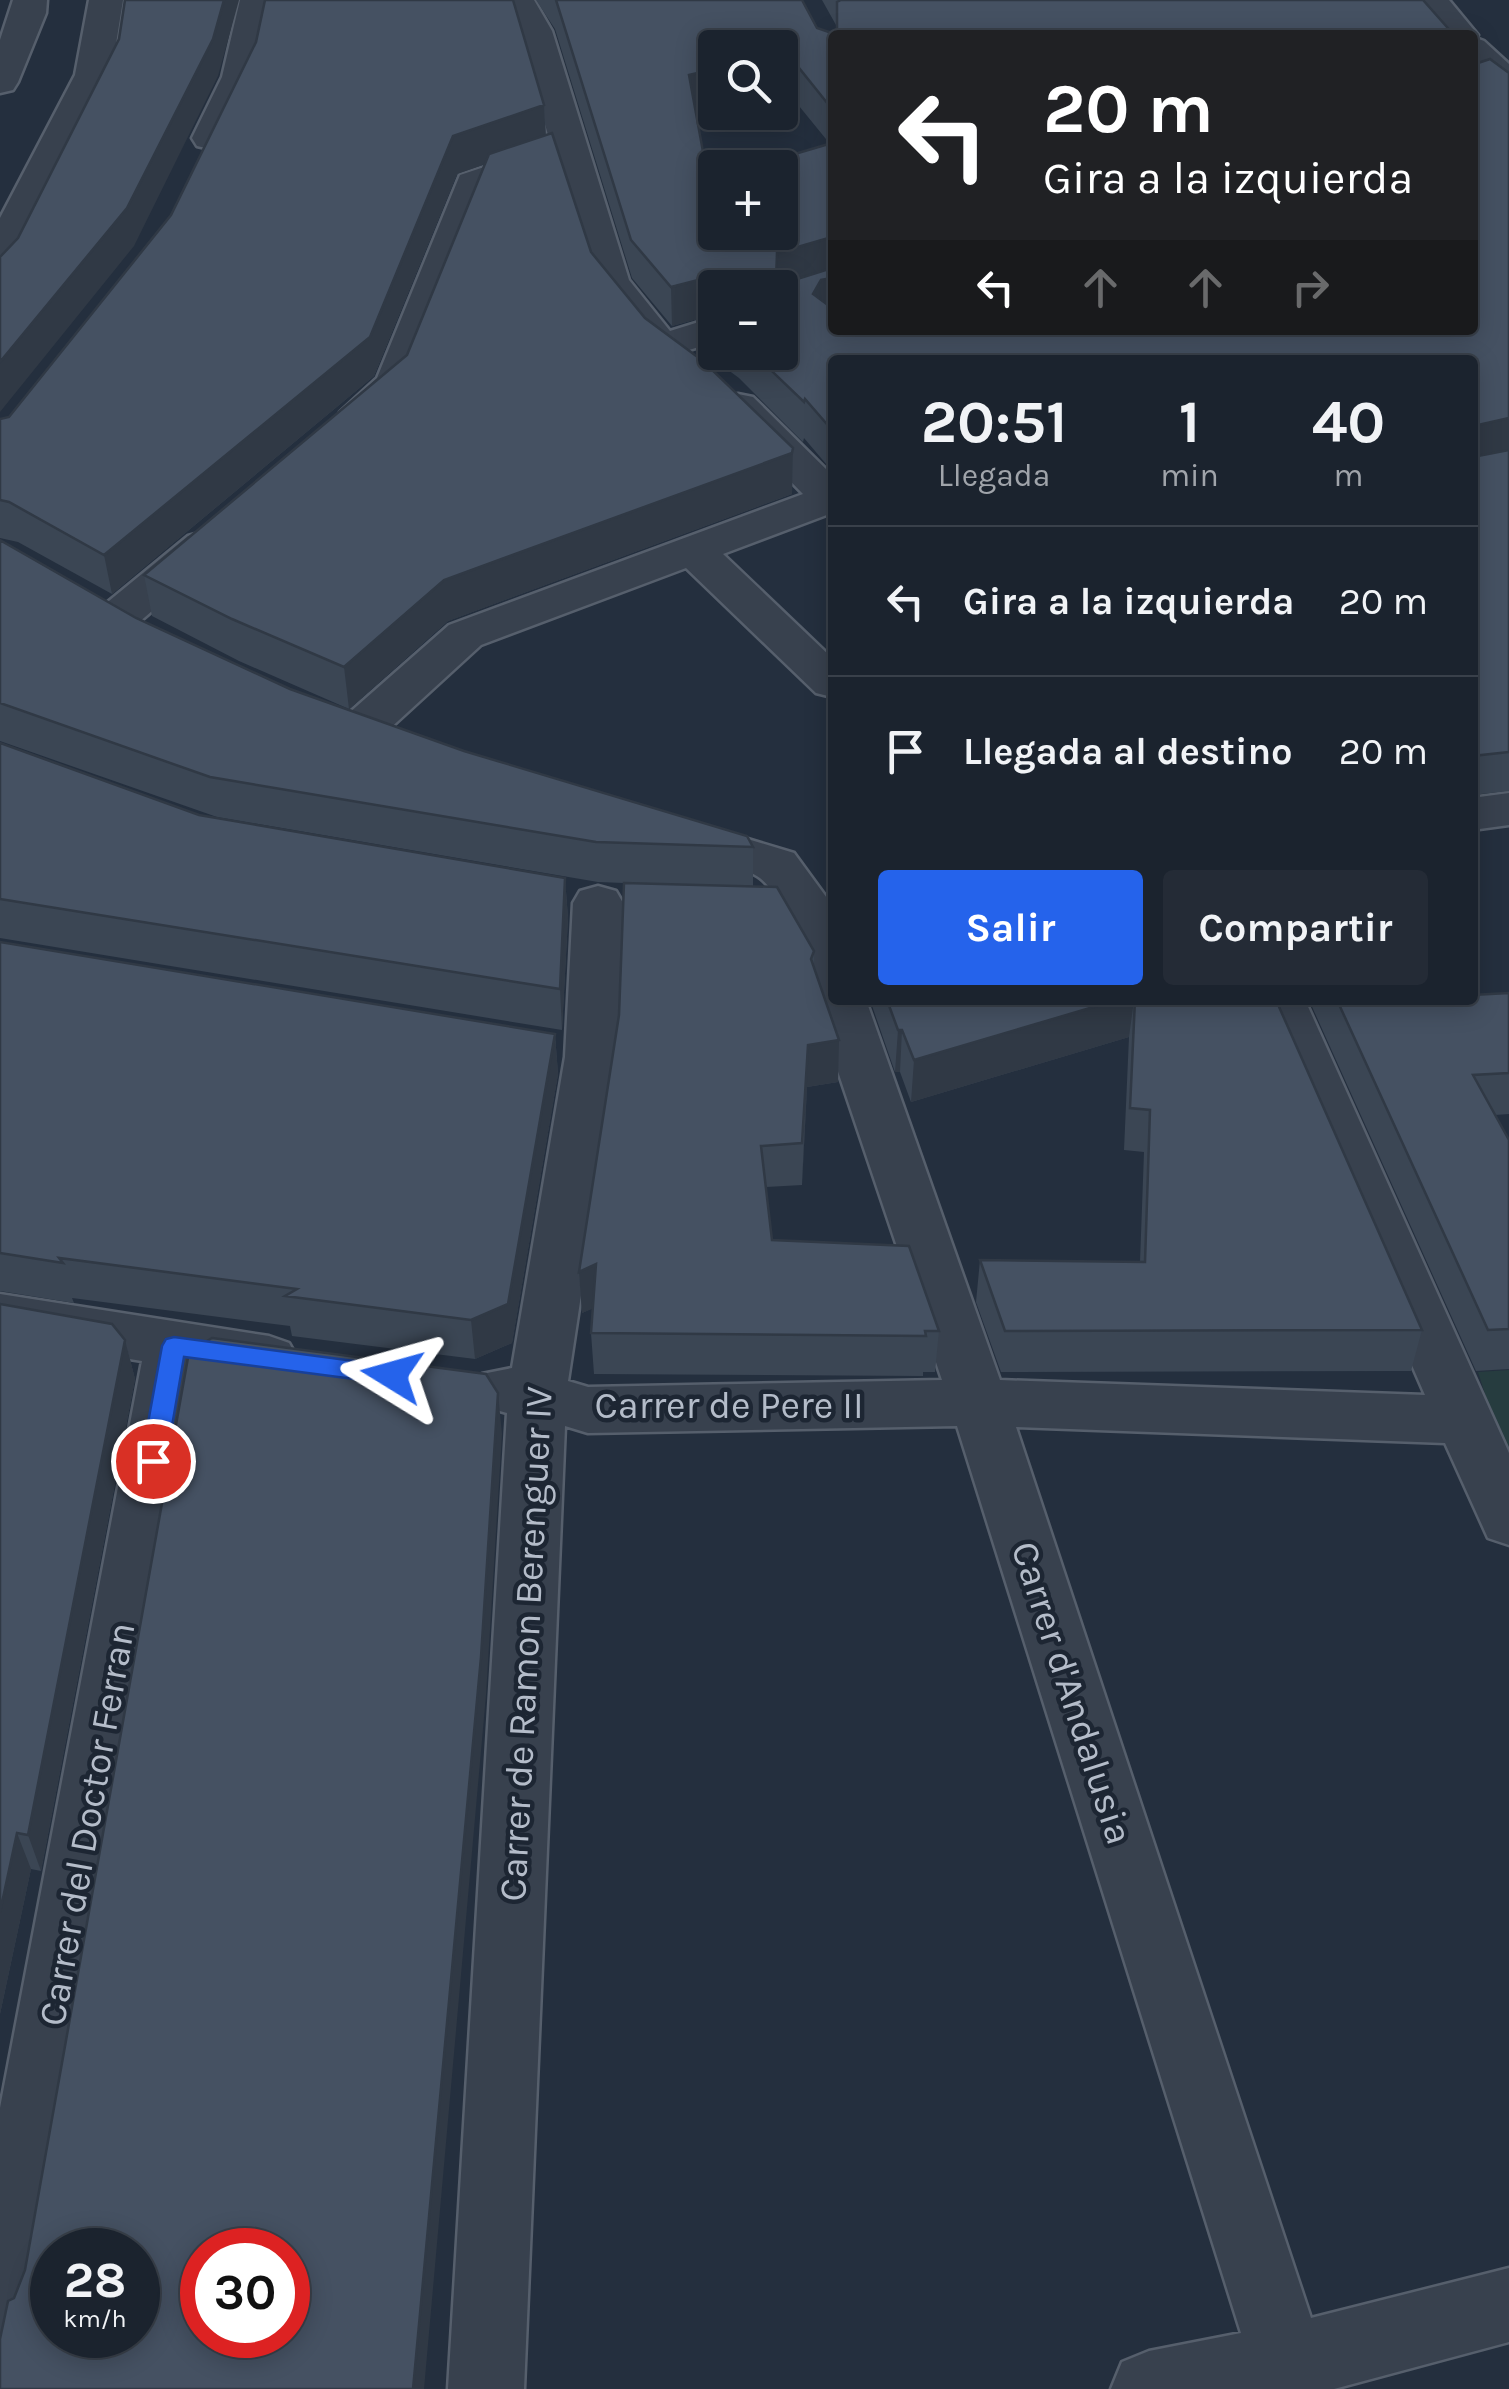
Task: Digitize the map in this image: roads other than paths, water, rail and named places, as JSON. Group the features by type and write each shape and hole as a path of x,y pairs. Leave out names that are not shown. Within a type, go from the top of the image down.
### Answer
{"street":[{"path":"0,82 29,13 30,0"},
{"path":"0,247 93,75 106,0"},
{"path":"198,164 240,77 257,0"},
{"path":"517,0 535,30 610,282 687,364 828,494"},
{"path":"1430,0 1457,30"},
{"path":"336,434 395,384 473,183 572,150"},
{"path":"687,364 698,350"},
{"path":"412,750 340,725 465,635 828,499"},
{"path":"115,620 232,521"},
{"path":"693,550 828,679"},
{"path":"1478,813 1509,809"},
{"path":"649,825 777,866 820,901 828,952"},
{"name":"Carrer de Ramon Berenguer IV","path":"486,2389 537,1394 572,1053 597,901"},
{"path":"747,910 820,901"},
{"name":"Carrer d'Andalusia","path":"842,1005 979,1402 1292,2376"},
{"path":"1281,1005 1509,1520"},
{"path":"0,1316 174,1346 327,1366"},
{"name":"Carrer del Doctor Ferran","path":"0,2302 174,1346"},
{"name":"Carrer de Pere II","path":"461,1384 537,1394 588,1410 979,1402 1466,1420"},
{"path":"1149,2389 1292,2376 1509,2305"}]}
